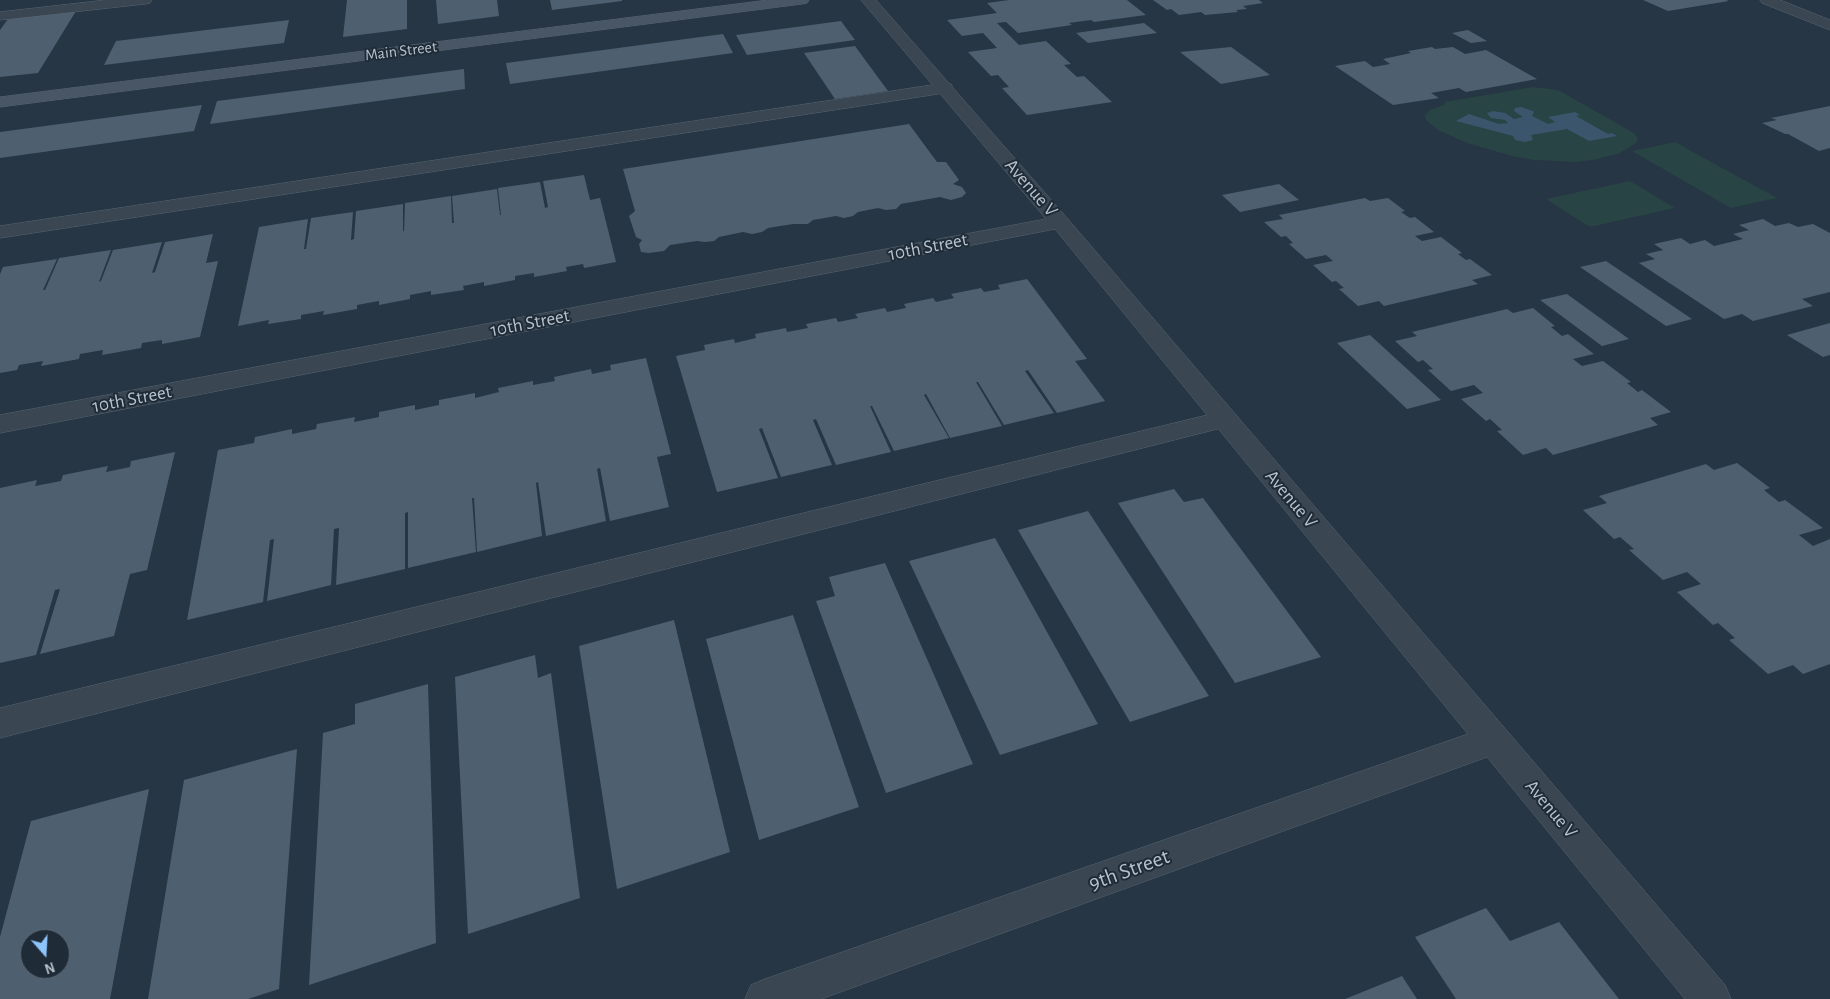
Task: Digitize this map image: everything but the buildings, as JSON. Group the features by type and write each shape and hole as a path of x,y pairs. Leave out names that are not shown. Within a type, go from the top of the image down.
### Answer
{"street":[{"path":"0,16 145,0"},
{"name":"Main Street","path":"0,102 802,0"},
{"name":"Avenue V","path":"868,0 1060,222 1711,999"},
{"path":"1768,0 1830,25"},
{"path":"0,232 944,88"},
{"name":"10th Street","path":"0,424 1060,222"},
{"path":"0,723 1224,419"},
{"name":"9th Street","path":"765,999 1493,740"}],"green space":[{"path":"1533,87 1558,90 1634,133 1638,138 1636,143 1620,153 1593,160 1574,162 1534,160 1512,156 1467,143 1438,130 1426,120 1425,115 1430,110 1446,104 1444,102"},
{"path":"1675,142 1777,198 1731,208 1632,151"},
{"path":"1630,181 1675,208 1590,227 1546,199"}],"water":[{"path":"1521,107 1533,111 1532,116 1548,124 1555,122 1548,117 1575,112 1580,115 1576,116 1608,134 1612,133 1617,136 1589,141 1567,129 1531,135 1533,140 1525,142 1515,140 1513,136 1456,121 1469,114 1499,124 1508,123 1505,120 1491,118 1487,113 1493,111 1505,113 1514,119 1523,117 1514,111 1515,108"}]}
